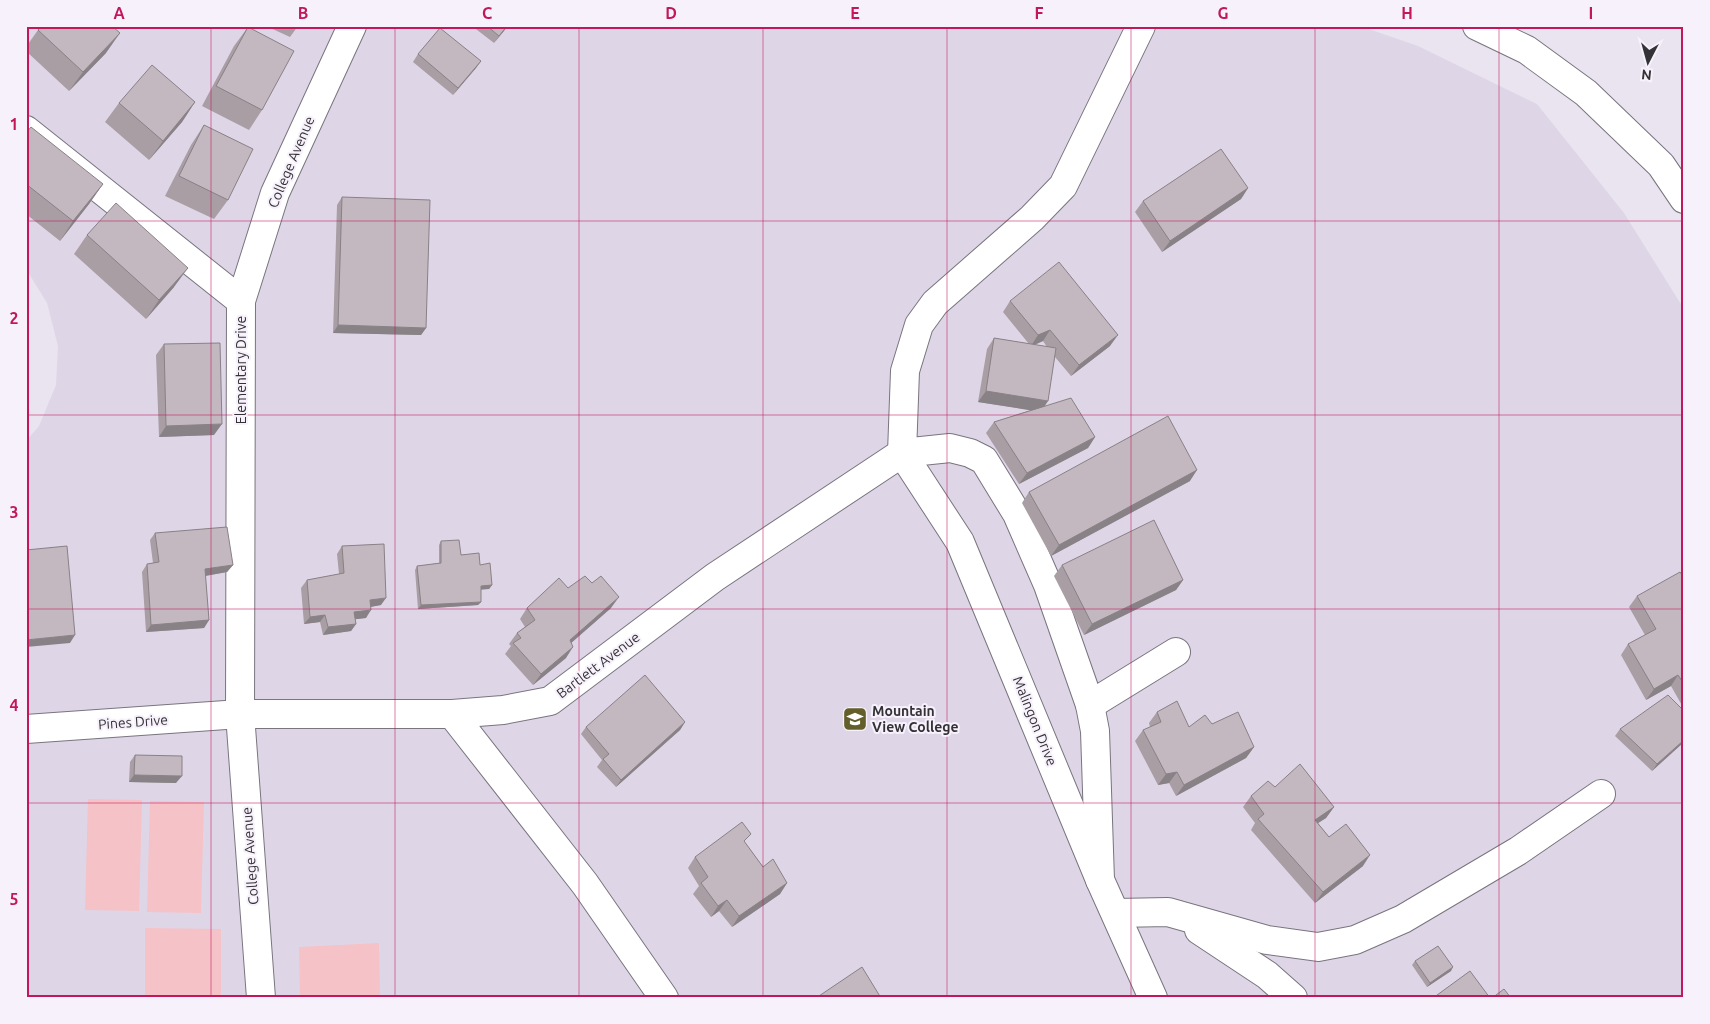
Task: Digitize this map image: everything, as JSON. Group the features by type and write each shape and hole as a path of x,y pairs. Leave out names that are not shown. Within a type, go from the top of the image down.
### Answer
{"street":[{"name":"College Avenue","path":"241,301 275,193 352,26"},
{"path":"1100,880 1095,731 1090,705 1048,585 1017,514 984,460 970,453 950,448 902,453 905,371 919,325 935,303 1032,218 1063,186 1140,26"},
{"path":"1477,26 1527,50 1586,93 1661,165 1684,200"},
{"name":"Elementary Drive","path":"26,130 241,301 240,714"},
{"name":"Bartlett Avenue","path":"240,714 452,714 503,710 550,701 715,577 902,453"},
{"name":"Malingon Drive","path":"902,453 960,542 1100,880 1153,998"},
{"path":"1090,705 1176,652"},
{"name":"College Avenue","path":"240,714 260,998"},
{"name":"Pines Drive","path":"26,729 240,714"},
{"path":"452,714 585,884 664,998"},
{"path":"1116,913 1168,912 1267,940 1318,947 1355,940 1403,919 1518,851 1601,794"},
{"path":"1168,912 1227,947 1267,975 1293,998"}],"shaded area":[{"name":"Mountain View College","path":"26,26 1360,26 1418,46 1537,104 1624,213 1684,309 1684,998 26,998 26,441 39,426 56,385 58,346 47,303 26,269"},
{"path":"88,799 142,800 139,911 85,910"},
{"path":"150,801 204,802 201,913 147,912"},
{"path":"145,928 221,929 221,998 145,998"},
{"path":"379,943 380,998 300,998 299,947"}],"building":[{"path":"42,26 112,26 120,33 83,72 38,30"},
{"path":"487,26 507,26 499,36"},
{"path":"248,27 294,51 262,110 216,86"},
{"path":"440,28 481,61 458,88 418,54"},
{"path":"152,65 195,102 163,141 119,103"},
{"path":"204,125 253,149 228,200 179,176"},
{"path":"31,127 103,184 73,221 26,184 26,133"},
{"path":"1221,149 1248,188 1170,241 1143,201"},
{"path":"342,197 430,200 426,328 338,325"},
{"path":"116,203 188,268 159,300 87,235"},
{"path":"1059,262 1118,335 1079,365 1050,330 1038,335 1010,301"},
{"path":"994,338 1056,348 1048,401 986,391"},
{"path":"220,343 222,424 166,426 164,344"},
{"path":"1071,398 1095,437 1027,473 994,422"},
{"path":"1168,416 1197,470 1059,545 1029,492"},
{"path":"1154,520 1183,580 1092,624 1062,565"},
{"path":"227,527 233,565 205,569 209,620 151,625 147,564 159,562 155,533"},
{"path":"459,540 461,555 479,553 480,565 490,563 492,585 481,586 481,602 421,605 417,566 441,563 441,541"},
{"path":"384,544 386,598 370,600 371,610 354,612 356,624 328,627 325,615 310,617 307,580 344,573 342,546"},
{"path":"67,546 75,635 26,640 26,550"},
{"path":"1680,572 1684,578 1684,684 1678,675 1654,689 1628,644 1656,629 1637,596"},
{"path":"585,576 592,583 601,576 619,597 570,640 573,647 541,674 513,643 521,638 517,633 535,620 527,608 559,578 568,588"},
{"path":"645,675 685,722 621,780 603,759 609,754 586,727"},
{"path":"1668,695 1684,711 1684,740 1657,764 1620,729"},
{"path":"1177,701 1189,727 1205,715 1212,724 1238,712 1254,747 1184,785 1177,772 1166,774 1143,730 1161,722 1157,712"},
{"path":"135,755 182,756 182,776 134,775"},
{"path":"1300,764 1334,807 1315,820 1329,837 1346,824 1370,855 1323,892 1258,819 1264,814 1251,796 1268,781 1275,787"},
{"path":"742,822 751,834 744,841 763,867 773,859 787,883 739,916 727,900 718,906 701,883 708,877 695,857"},
{"path":"1438,946 1453,967 1430,983 1415,961"},
{"path":"862,967 881,998 816,998"},
{"path":"1470,971 1490,998 1433,998"},
{"path":"1504,989 1511,998 1492,998"}],"place":[{"name":"Mountain View College","path":"855,719"}]}
